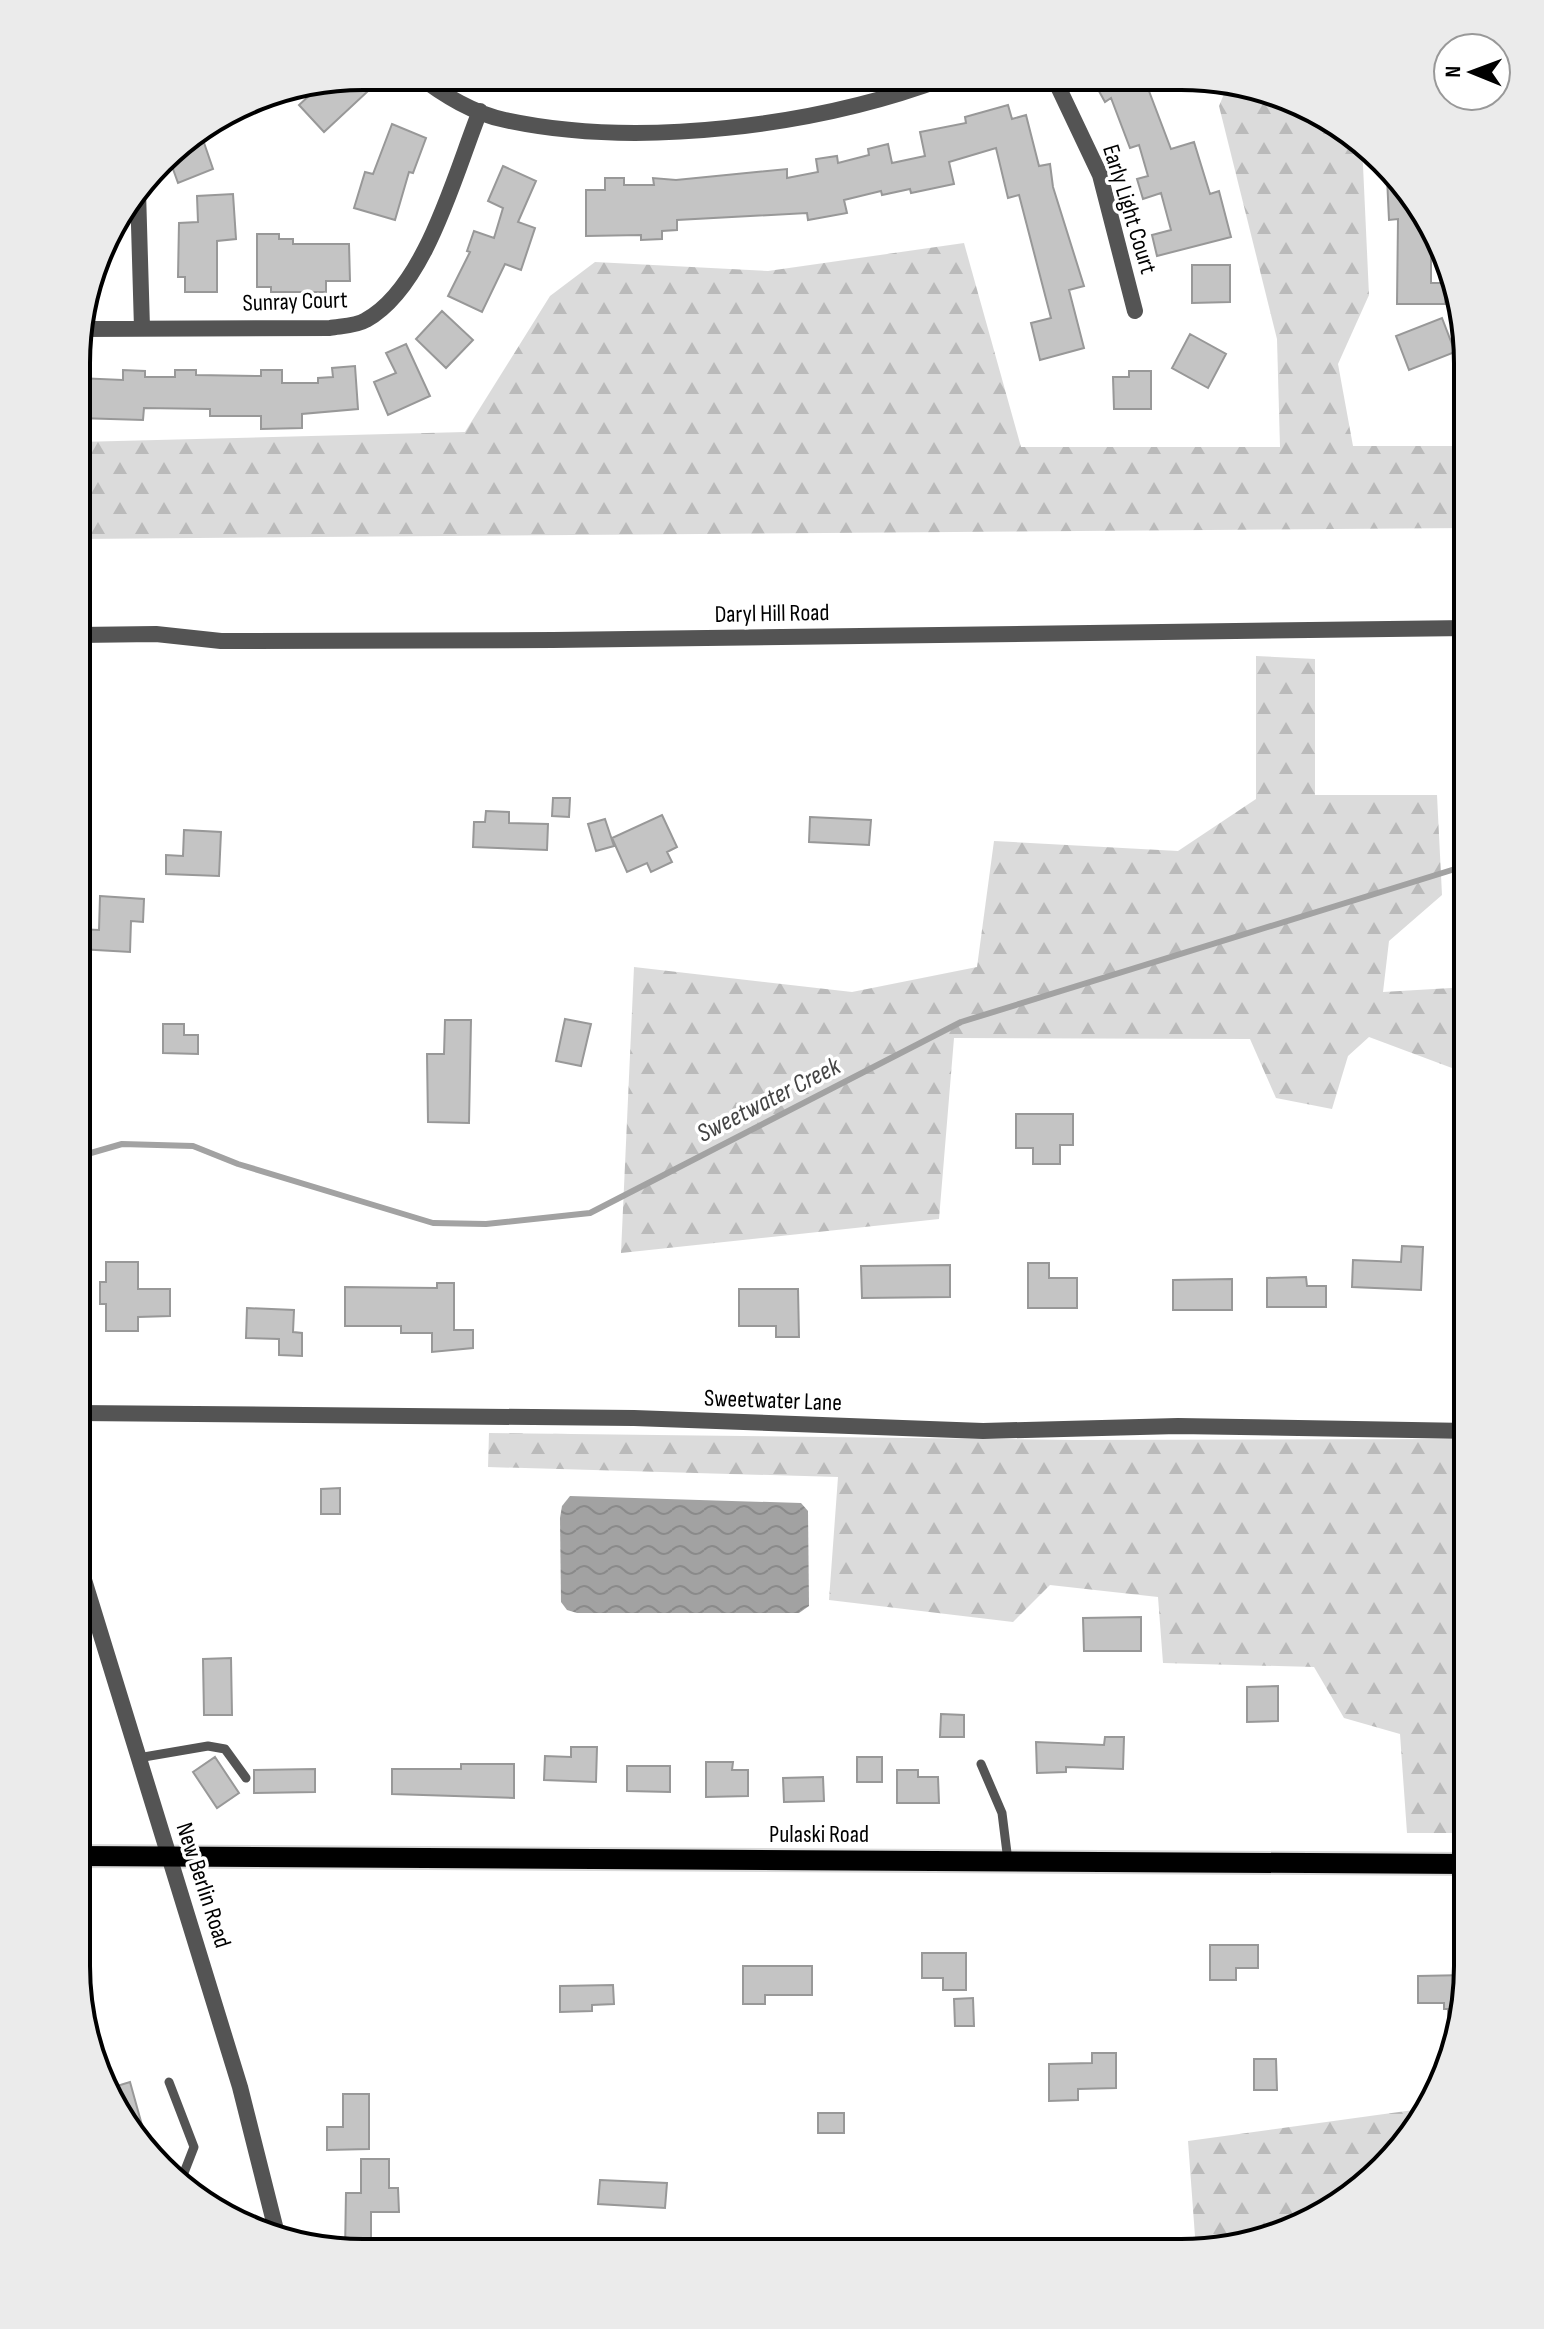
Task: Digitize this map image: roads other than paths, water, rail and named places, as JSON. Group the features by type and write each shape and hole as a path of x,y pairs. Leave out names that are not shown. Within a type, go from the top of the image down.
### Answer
{"main road":[{"name":"Pulaski Road","path":"90,1856 1453,1864"}],"street":[{"path":"439,91 502,120 617,132 737,127 911,90"},
{"name":"Early Light Court","path":"1060,90 1100,175 1135,311"},
{"name":"Sunray Court","path":"92,329 330,328 363,322 383,309 415,272 480,111"},
{"path":"138,208 142,328"},
{"name":"Daryl Hill Road","path":"90,635 156,634 221,641 553,640 1454,628"},
{"name":"Sweetwater Lane","path":"90,1413 634,1418 983,1431 1178,1426 1453,1431"},
{"name":"New Berlin Road","path":"90,1600 240,2087 274,2224"}],"lane":[{"path":"138,1758 208,1746 225,1749 246,1778"},
{"path":"981,1764 1002,1813 1008,1861"},
{"path":"169,2082 194,2147 184,2172"}],"water":[{"path":"570,1496 801,1503 808,1511 809,1606 799,1613 577,1613 567,1610 561,1602 560,1518 562,1506"}],"waterway":[{"name":"Sweetwater Creek","path":"90,1153 122,1144 193,1146 238,1164 433,1223 486,1224 590,1213 961,1022 1454,869"}]}
